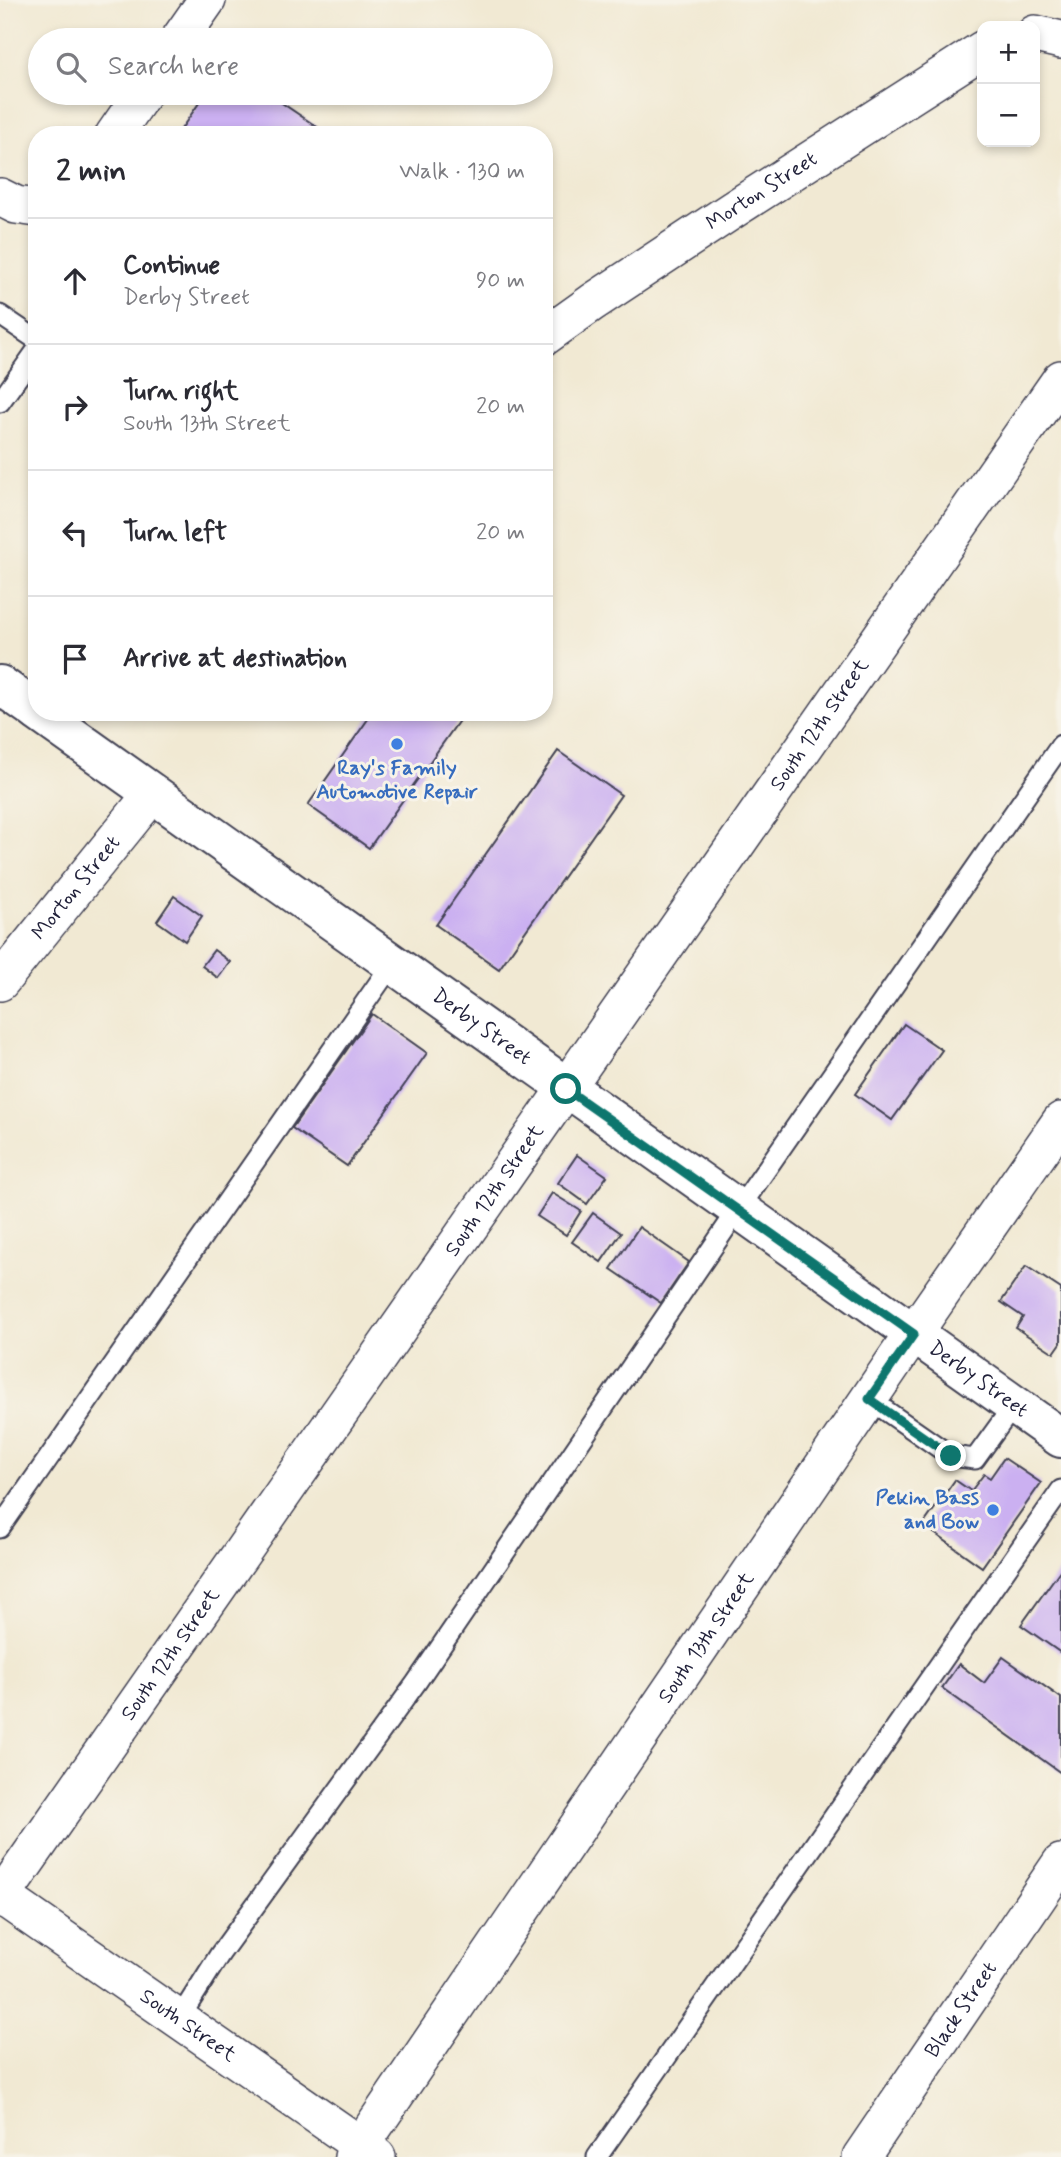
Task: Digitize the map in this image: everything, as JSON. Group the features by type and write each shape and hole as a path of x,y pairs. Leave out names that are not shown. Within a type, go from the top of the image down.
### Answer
{"main road":[{"name":"Derby Street","path":"0,685 28,704"},
{"name":"Derby Street","path":"52,721 566,1089 1061,1438"}],"street":[{"path":"187,28 207,0"},
{"path":"1040,35 1061,40"},
{"name":"Morton Street","path":"553,331 702,230 977,53"},
{"path":"120,126 135,105"},
{"path":"0,197 16,205 28,207"},
{"name":"South 12th Street","path":"1,1896 1061,379"},
{"name":"Morton Street","path":"0,982 153,793"},
{"name":"South 13th Street","path":"364,2153 869,1399 1061,1121"},
{"name":"Black Street","path":"861,2157 1061,1863"},
{"name":"South Street","path":"1,1896 179,2019 364,2153"}],"lane":[{"path":"0,314 28,334"},
{"path":"0,402 28,363"},
{"path":"179,2019 219,1954 416,1683 738,1210 1061,745"},
{"path":"0,1528 392,964"},
{"path":"869,1399 951,1456 975,1459 1014,1405"},
{"path":"597,2157 1061,1490"}],"building":[{"path":"198,105 285,105 316,126 183,126"},
{"path":"367,721 459,721 369,848 308,805"},
{"path":"558,751 621,795 499,969 436,925"},
{"path":"174,896 202,916 185,941 157,921"},
{"path":"214,950 230,962 218,978 202,966"},
{"path":"372,1014 427,1053 347,1166 292,1128"},
{"path":"904,1024 942,1050 892,1120 855,1094"},
{"path":"577,1155 607,1176 587,1204 558,1183"},
{"path":"552,1193 581,1211 566,1235 537,1216"},
{"path":"593,1213 621,1233 601,1262 572,1242"},
{"path":"639,1227 689,1262 661,1303 611,1269"},
{"path":"1026,1266 1061,1289 1061,1343 1054,1353 1016,1328 1023,1317 1001,1302"},
{"path":"1004,1458 1041,1483 982,1567 923,1525 955,1480 971,1491 984,1474 990,1478"},
{"path":"1061,1569 1061,1653 1021,1625"},
{"path":"1003,1657 1061,1698 1061,1773 942,1688 959,1664 984,1683"}],"place":[{"name":"Ray's Family Automotive Repair","path":"397,744"},
{"name":"Pekin Bass and Bow","path":"993,1510"}],"route":[{"path":"566,1089 914,1334 869,1399 951,1456"}]}
